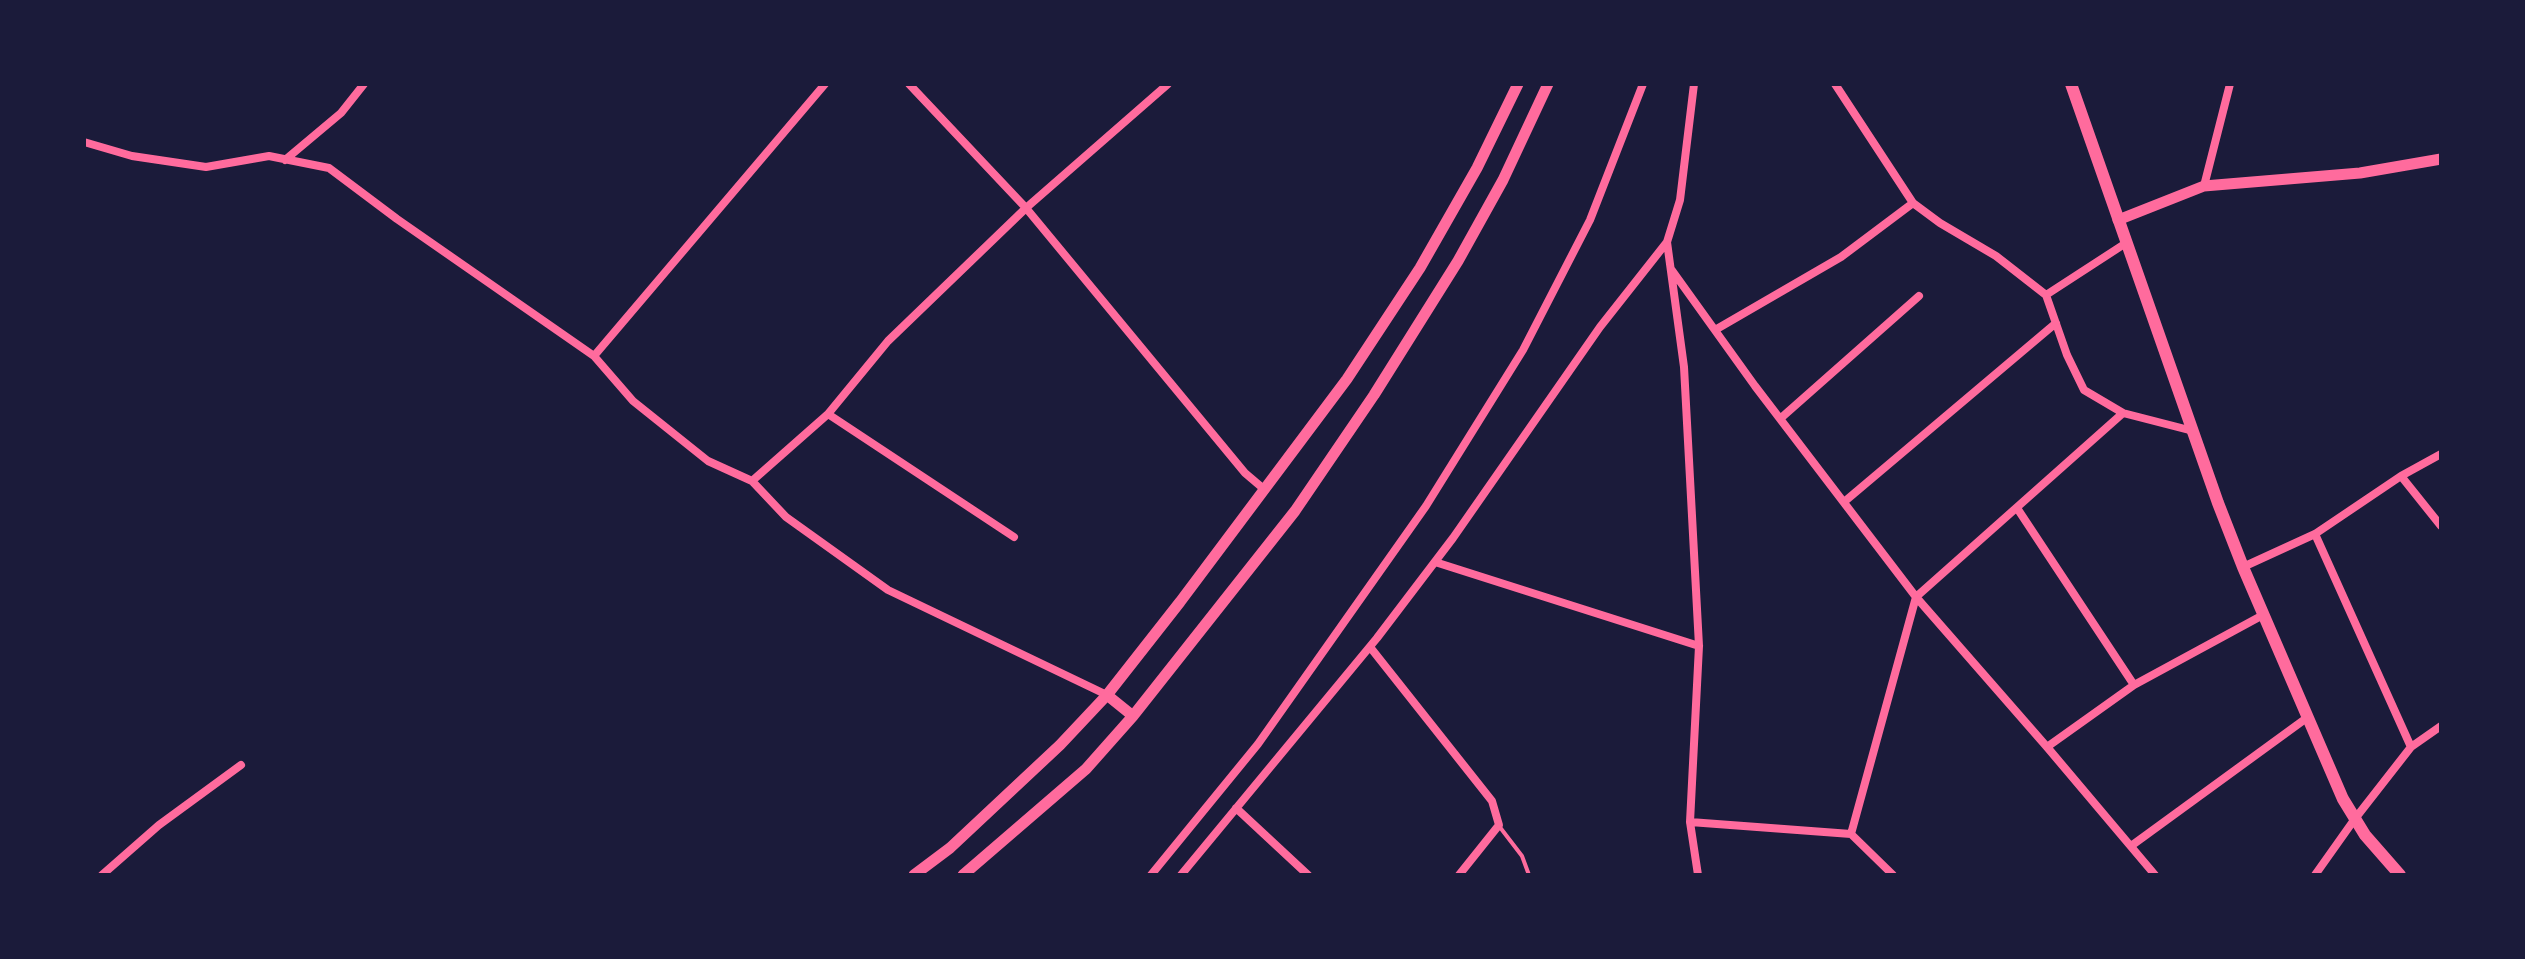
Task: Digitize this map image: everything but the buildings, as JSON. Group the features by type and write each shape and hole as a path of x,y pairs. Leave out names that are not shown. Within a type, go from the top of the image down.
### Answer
{"main road":[{"path":"2071,84 2243,567 2354,820 2400,875"}],"street":[{"path":"285,160 341,113 364,84"},
{"path":"594,356 825,84"},
{"path":"909,84 1026,208 1245,473 1265,490"},
{"path":"752,481 828,414 888,341 1026,208 1168,84"},
{"path":"914,875 950,848 1060,745 1107,695 1265,490 1347,379 1420,268 1477,168 1518,84"},
{"path":"963,875 1086,769 1133,716 1295,511 1374,395 1458,261 1503,180 1548,84"},
{"path":"1151,875 1258,744 1434,493 1523,350 1583,233 1643,84"},
{"path":"1181,875 1370,647 1435,562 1600,327 1667,242 1680,200 1694,84"},
{"path":"1835,84 1913,203 1996,256 2046,295 2067,355 2084,390 2123,413 2193,431"},
{"path":"2204,186 2230,84"},
{"path":"84,142 132,156 206,167 269,156 329,168 594,356 633,401 708,461 752,481 786,517 888,590 1107,695 1133,716"},
{"path":"2118,220 2204,186 2360,173 2441,159"},
{"path":"1715,330 1841,257 1913,203"},
{"path":"1667,242 1684,367 1699,646 1690,822 1698,875"},
{"path":"2046,295 2126,243"},
{"path":"1671,269 1916,597 2155,875"},
{"path":"1781,418 1919,296"},
{"path":"1844,502 2056,323"},
{"path":"1851,834 1916,597 2123,413"},
{"path":"828,414 1014,537"},
{"path":"2243,567 2315,534 2401,476 2441,454"},
{"path":"2401,476 2441,526"},
{"path":"2017,508 2134,685"},
{"path":"2315,534 2411,747"},
{"path":"1435,562 1699,646"},
{"path":"2047,747 2134,685 2263,615"},
{"path":"1370,647 1492,801 1499,825 1459,875"},
{"path":"2131,846 2308,717"},
{"path":"2315,875 2411,747 2441,726"},
{"path":"102,875 159,825 241,765"},
{"path":"1236,808 1308,875"},
{"path":"1690,822 1851,834 1893,875"}],"lane":[{"path":"1499,825 1522,856 1529,875"}]}
